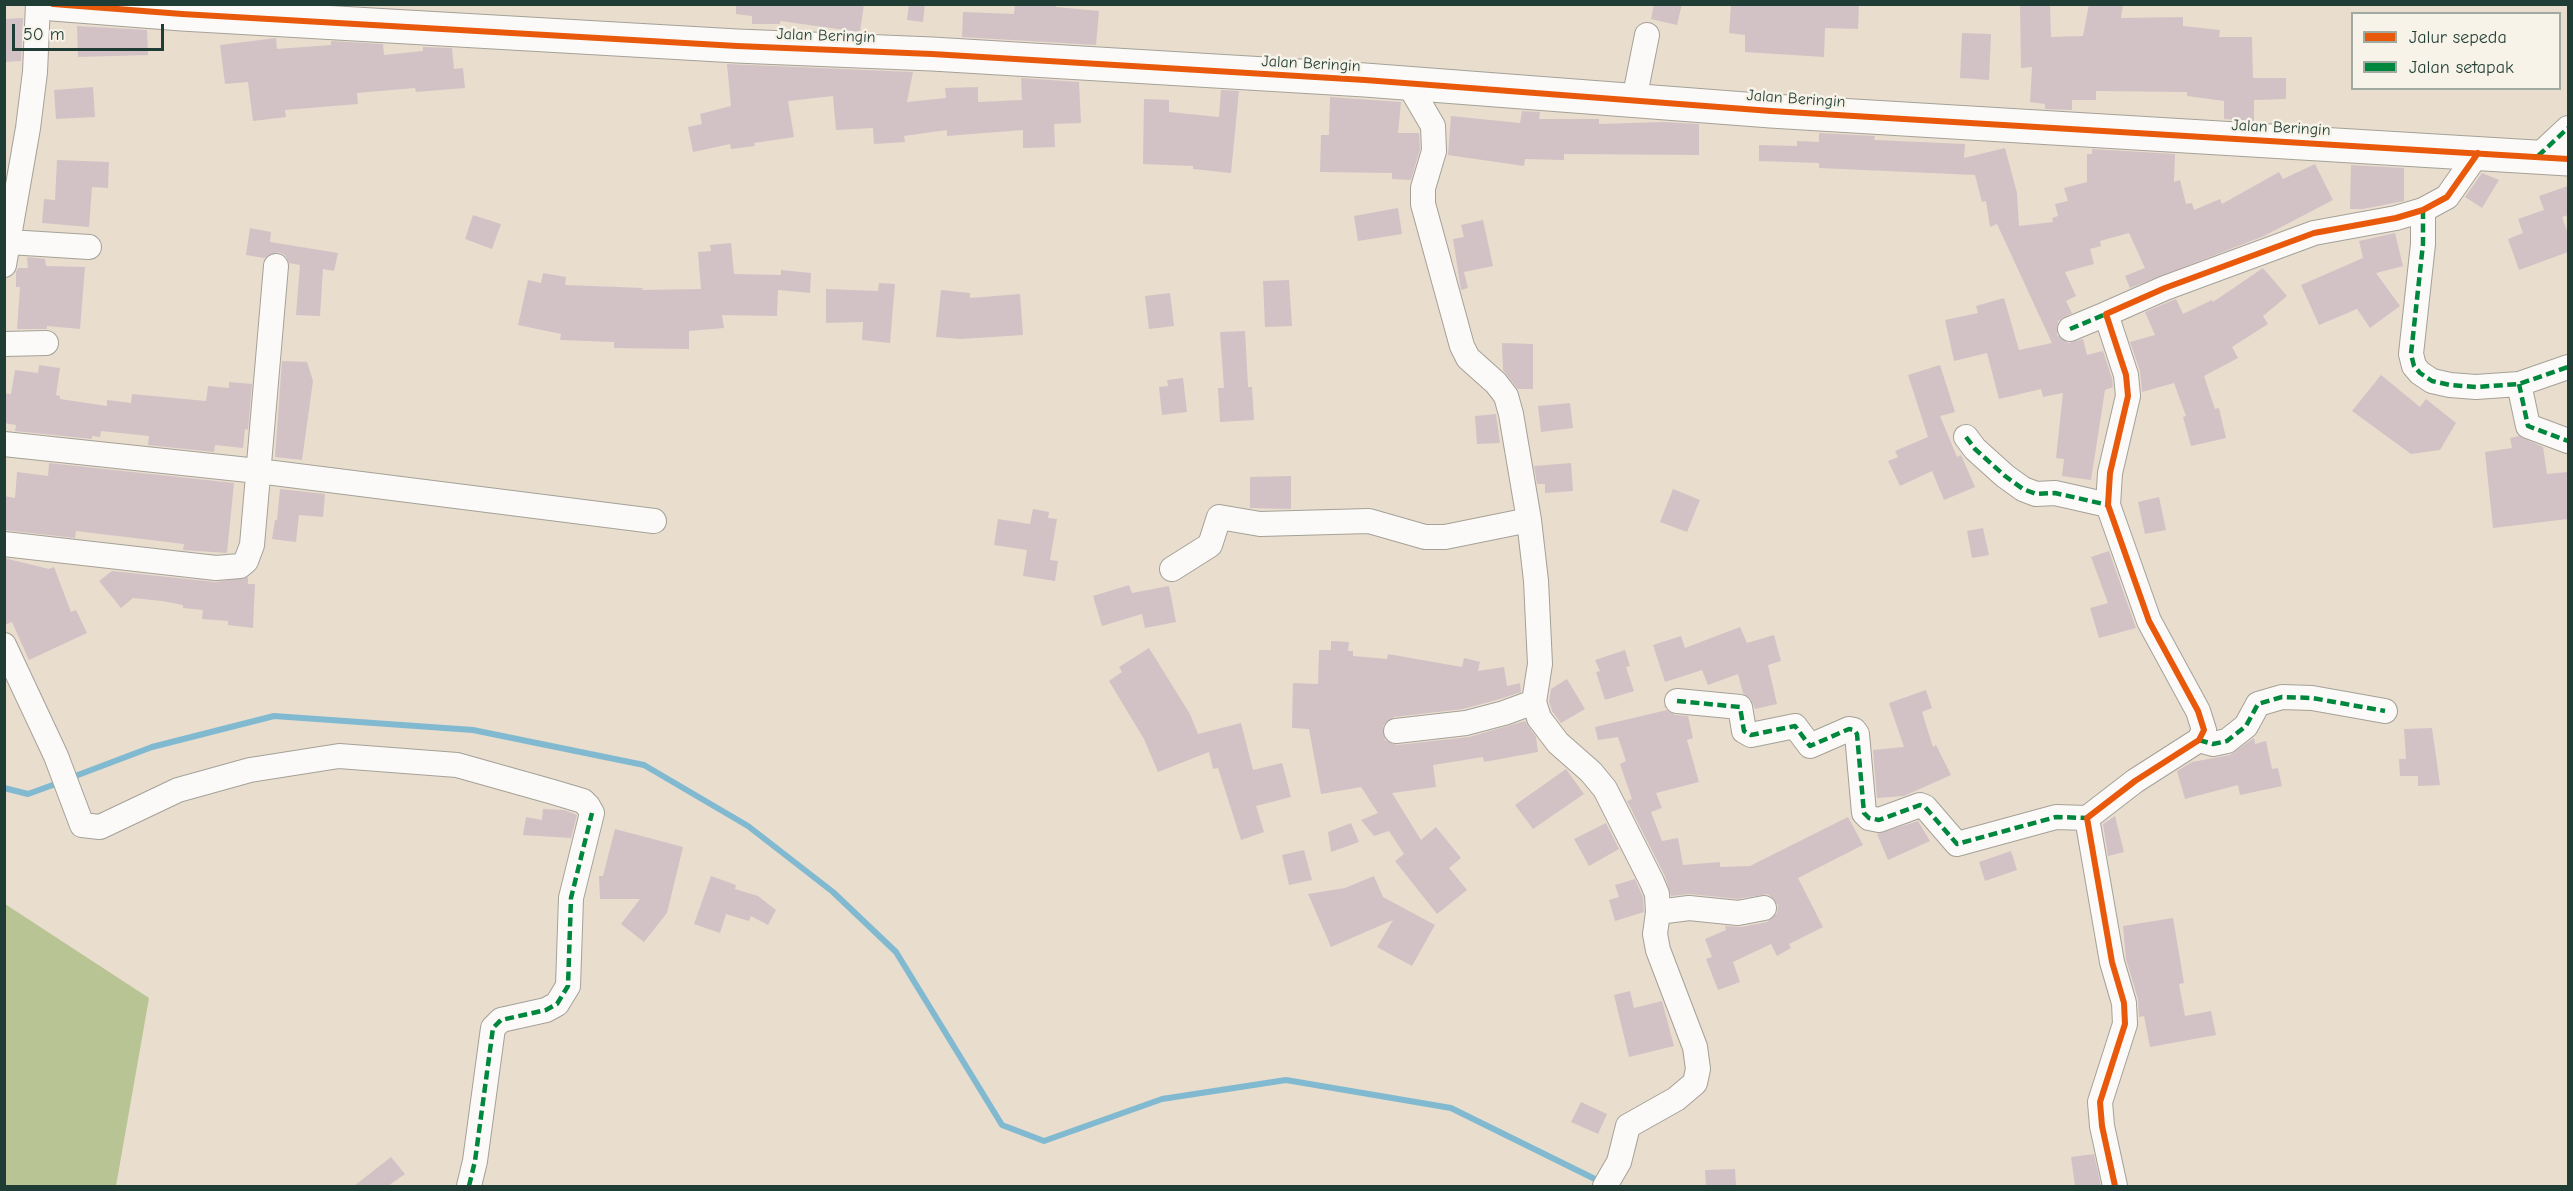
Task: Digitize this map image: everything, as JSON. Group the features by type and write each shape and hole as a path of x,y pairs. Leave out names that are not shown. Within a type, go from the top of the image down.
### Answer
{"street":[{"path":"38,4 35,72 7,254 89,247"},
{"name":"Jalan Beringin","path":"52,4 737,46 932,54 1409,84 1771,111 2553,158"},
{"path":"1634,100 1647,35"},
{"path":"1409,84 1433,126 1435,136 1434,151 1423,188 1423,204 1461,346 1468,358 1496,383 1506,396 1529,520 1536,581 1540,664 1534,702 1546,730 1605,789 1637,858 1652,882 1657,894 1658,912 1655,934 1658,950 1695,1047 1698,1069 1695,1083 1687,1092 1628,1126 1619,1162 1605,1186"},
{"path":"2553,158 2568,128"},
{"path":"2070,329 2165,288 2314,233 2396,218 2423,210 2447,197 2478,153"},
{"path":"2423,210 2423,244 2413,329 2414,366 2432,381 2450,385 2518,384 2568,367"},
{"path":"4,544 216,568 240,566 246,561 252,545 276,266"},
{"path":"1677,701 1740,707 1744,731 1751,735 1795,726 1810,746 1849,729 1854,730 1857,734 1864,813 1869,818 1879,820 1920,806 1925,807 1957,844 2056,817 2087,818 2135,780 2199,740 2204,730 2202,719 2150,621 2108,505 2110,473 2128,396 2126,375 2106,314"},
{"path":"4,344 46,343"},
{"path":"2518,384 2528,426 2568,441"},
{"path":"1966,437 2005,477 2023,489 2036,494 2055,493 2108,505"},
{"path":"4,444 258,471 654,521"},
{"path":"1172,569 1210,545 1219,517 1260,524 1369,521 1425,537 1445,537 1529,520"},
{"path":"4,645 56,756 82,825 100,827 177,790 250,770 339,756 457,765 583,801 588,806 592,813 571,898 568,986 557,1004 546,1010 501,1020 492,1028 475,1161 469,1186"},
{"path":"2199,740 2213,744 2227,741 2246,726 2258,704 2282,697 2312,698 2385,711"},
{"path":"1396,731 1466,723 1534,702"},
{"path":"2087,818 2112,962 2124,1003 2123,1034 2100,1102 2102,1126 2115,1186"},
{"path":"1658,912 1689,908 1738,913 1764,908"}],"green space":[{"path":"5,904 149,998 116,1186 5,1186"}],"building":[{"path":"736,4 864,4 860,32 780,21 780,24 752,24 752,16 736,14"},
{"path":"909,4 925,4 923,22 907,20"},
{"path":"1015,4 1056,4 1056,7 1099,11 1096,45 962,37 963,12 1014,14"},
{"path":"1654,4 1682,4 1677,25 1651,19"},
{"path":"1731,4 1859,4 1858,29 1825,28 1824,57 1745,52 1745,35 1729,33"},
{"path":"2020,4 2050,4 2051,37 2083,36 2089,4 2123,4 2121,18 2183,17 2183,26 2220,30 2219,37 2252,37 2253,78 2286,78 2286,99 2254,100 2254,121 2224,119 2224,101 2187,96 2187,92 2096,91 2096,100 2072,100 2072,110 2045,109 2045,104 2030,102 2032,67 2021,68"},
{"path":"23,18 21,61 4,62 4,19"},
{"path":"77,26 147,30 148,55 78,57"},
{"path":"1962,33 1991,34 1989,80 1960,78"},
{"path":"276,38 277,49 331,45 331,41 383,44 384,55 423,51 423,47 452,48 454,69 463,68 465,88 416,92 415,88 357,93 358,104 285,110 286,117 253,121 248,82 225,84 220,45"},
{"path":"727,64 913,72 907,102 946,98 945,88 978,87 978,102 1022,100 1021,78 1079,82 1081,123 1054,124 1055,147 1023,148 1023,130 947,136 947,130 904,136 905,142 874,144 873,128 836,130 833,96 788,101 794,137 754,143 755,146 731,149 730,144 693,152 688,127 702,124 700,114 731,106"},
{"path":"93,87 95,117 56,119 54,90"},
{"path":"1221,90 1239,91 1231,173 1193,169 1193,166 1143,164 1144,99 1169,100 1169,112 1219,117"},
{"path":"1330,97 1401,102 1398,133 1419,133 1420,149 1411,180 1392,179 1392,173 1320,172 1321,135 1329,135"},
{"path":"1522,111 1540,112 1539,119 1599,119 1599,124 1663,122 1699,124 1699,155 1564,154 1564,160 1525,159 1524,166 1448,155 1451,116 1520,123"},
{"path":"1819,133 1875,136 1874,140 1965,144 1964,158 2005,148 2017,193 2019,226 2053,222 2052,218 2058,216 2055,204 2068,201 2064,188 2087,182 2087,154 2092,154 2092,149 2175,154 2174,182 2180,180 2186,204 2192,203 2194,210 2220,199 2222,204 2279,172 2283,179 2315,164 2333,200 2264,236 2130,288 2125,276 2145,268 2129,233 2100,241 2101,246 2090,249 2094,264 2065,272 2076,296 2066,301 2072,313 2058,321 2057,335 2068,343 2083,339 2087,355 2103,351 2112,378 2113,387 2105,390 2091,480 2062,476 2064,459 2056,458 2063,393 2043,397 2041,389 1999,399 1987,353 1954,361 1945,320 1978,313 1976,306 2004,298 2019,350 2052,343 1997,224 1990,227 1986,201 1982,202 1975,175 1819,168 1819,163 1759,161 1759,145 1797,146 1797,141 1819,142"},
{"path":"57,160 109,162 108,188 92,187 89,227 42,223 44,199 55,200"},
{"path":"2351,165 2404,168 2404,201 2363,209 2350,209"},
{"path":"2482,173 2499,180 2482,208 2465,197"},
{"path":"2568,186 2568,215 2562,217 2568,234 2568,252 2519,270 2508,239 2523,233 2518,219 2544,210 2539,196"},
{"path":"1398,208 1402,234 1358,241 1354,216"},
{"path":"473,215 501,224 492,249 465,239"},
{"path":"1483,220 1493,266 1464,272 1468,288 1461,290 1453,239 1464,237 1461,225"},
{"path":"250,228 271,232 270,242 338,253 334,271 323,269 320,316 296,315 300,265 289,263 285,255 278,252 264,258 246,255"},
{"path":"2395,233 2403,266 2376,273 2400,306 2370,328 2357,309 2319,325 2301,285 2363,258 2359,241"},
{"path":"731,243 734,274 781,275 781,270 811,273 810,293 778,290 777,316 722,315 724,328 689,331 689,349 614,348 614,342 560,340 561,334 518,325 528,280 541,283 543,273 566,277 565,285 643,288 642,290 701,289 698,252 711,251 710,245"},
{"path":"27,257 45,259 46,266 85,267 80,329 47,326 47,329 17,329 20,287 16,287 16,272 18,268 28,268"},
{"path":"2263,268 2287,296 2263,316 2268,324 2232,347 2238,358 2204,376 2215,409 2219,408 2226,438 2191,446 2183,417 2186,416 2174,383 2142,392 2140,371 2130,342 2155,335 2145,312 2176,299 2183,314 2212,300 2213,302"},
{"path":"1289,280 1292,326 1265,327 1263,281"},
{"path":"879,283 895,284 890,343 862,340 863,322 826,323 826,289 878,291"},
{"path":"941,290 970,293 970,298 1020,294 1023,335 961,339 936,337"},
{"path":"1170,293 1174,326 1149,329 1145,296"},
{"path":"1245,331 1248,387 1252,387 1254,420 1220,422 1218,388 1224,388 1220,332"},
{"path":"1502,343 1533,344 1533,389 1518,389 1503,370"},
{"path":"282,361 307,362 313,381 302,460 275,457"},
{"path":"39,365 60,368 56,395 60,396 60,399 107,406 107,400 131,403 132,394 206,401 208,386 229,388 229,382 252,384 248,430 245,429 243,448 215,445 214,452 148,445 149,436 101,431 100,437 92,436 92,439 15,431 16,425 4,423 4,393 11,394 15,370 38,373"},
{"path":"1940,365 1955,412 1940,416 1957,457 1961,455 1975,487 1944,500 1932,471 1900,486 1888,461 1898,457 1895,451 1928,437 1908,375"},
{"path":"2381,375 2420,407 2426,399 2456,423 2440,450 2411,454 2352,411"},
{"path":"1183,378 1187,412 1162,415 1159,387 1168,386 1167,380"},
{"path":"1570,403 1573,428 1541,432 1538,406"},
{"path":"1496,414 1500,443 1477,444 1475,416"},
{"path":"2519,436 2543,447 2547,474 2568,472 2568,519 2493,528 2485,452 2512,448 2510,438"},
{"path":"49,463 234,483 227,553 183,550 184,544 76,531 75,538 4,530 4,496 15,498 17,472 48,476"},
{"path":"1571,463 1573,491 1545,493 1545,484 1537,484 1534,466"},
{"path":"1291,476 1291,509 1250,508 1250,477"},
{"path":"280,489 325,494 323,517 299,515 296,542 272,539 275,520 277,520"},
{"path":"1673,489 1700,500 1687,532 1660,522"},
{"path":"2159,497 2166,530 2145,534 2138,502"},
{"path":"1033,509 1049,512 1048,518 1057,519 1050,560 1058,561 1055,581 1023,576 1027,550 994,545 998,519 1030,524"},
{"path":"1983,528 1989,555 1972,558 1967,531"},
{"path":"2109,551 2136,628 2099,638 2090,608 2108,603 2091,557"},
{"path":"4,558 49,569 54,567 71,612 76,610 87,633 29,660 12,622 4,625"},
{"path":"112,571 215,582 248,577 248,584 255,584 253,628 228,625 228,621 202,619 203,610 183,608 183,605 162,601 133,598 121,608 99,581"},
{"path":"1129,585 1132,593 1169,586 1176,622 1145,628 1142,614 1102,626 1093,596"},
{"path":"1740,627 1747,643 1774,635 1781,661 1768,665 1777,704 1755,709 1751,699 1743,693 1738,674 1708,685 1702,670 1665,682 1653,645 1681,636 1685,648"},
{"path":"1331,641 1349,642 1348,651 1353,651 1353,656 1387,659 1388,654 1462,667 1464,658 1480,662 1478,671 1504,667 1507,686 1520,683 1521,692 1500,699 1463,709 1394,717 1383,726 1385,740 1397,745 1469,737 1525,721 1536,737 1538,752 1484,762 1483,757 1433,765 1436,787 1392,793 1421,840 1436,827 1461,858 1449,868 1467,890 1437,914 1395,861 1404,854 1389,831 1374,836 1361,820 1378,813 1361,787 1321,794 1309,729 1292,728 1293,683 1318,684 1319,650 1331,650"},
{"path":"1149,648 1190,714 1198,734 1241,723 1253,770 1282,763 1291,797 1256,806 1264,832 1241,840 1218,768 1213,769 1209,752 1158,772 1144,739 1109,681 1122,672 1119,667"},
{"path":"1625,650 1630,666 1626,667 1634,691 1605,700 1596,672 1600,671 1595,660"},
{"path":"1567,679 1585,709 1561,723 1552,711 1549,701 1551,689"},
{"path":"1926,690 1932,708 1922,712 1933,747 1936,745 1951,775 1904,796 1877,798 1873,750 1904,747 1889,703"},
{"path":"1667,710 1675,715 1688,716 1693,738 1687,740 1699,782 1656,793 1662,808 1651,812 1662,841 1678,838 1683,865 1720,862 1720,867 1750,866 1848,817 1863,845 1798,878 1823,927 1789,944 1791,948 1777,956 1771,944 1733,962 1740,982 1718,990 1706,959 1712,957 1705,939 1726,930 1725,926 1741,927 1767,922 1777,913 1778,905 1768,894 1737,899 1690,894 1671,896 1665,876 1627,801 1632,799 1620,764 1626,761 1618,737 1598,740 1595,727"},
{"path":"2432,728 2440,785 2418,786 2418,776 2400,776 2399,759 2406,759 2404,729"},
{"path":"2254,738 2255,744 2266,741 2272,769 2278,768 2282,786 2240,795 2238,785 2185,799 2177,771 2192,762 2230,755"},
{"path":"1566,769 1584,794 1533,829 1515,805"},
{"path":"543,809 564,810 577,815 571,838 523,835 526,817 542,820"},
{"path":"2115,816 2124,852 2108,856 2103,824"},
{"path":"1918,821 1930,841 1888,860 1877,834"},
{"path":"1351,823 1359,842 1331,852 1328,832"},
{"path":"1606,823 1619,849 1589,866 1574,839"},
{"path":"615,829 683,847 667,913 644,942 621,924 640,899 600,899 599,876 603,876"},
{"path":"1304,850 1312,880 1289,885 1282,855"},
{"path":"2011,851 2017,870 1985,881 1979,862"},
{"path":"711,876 736,885 735,889 758,896 776,910 768,925 751,916 749,921 726,914 720,933 694,924"},
{"path":"1374,876 1383,897 1435,925 1412,966 1377,947 1393,920 1331,947 1308,894 1345,888"},
{"path":"1635,879 1643,897 1644,912 1615,921 1609,900 1619,897 1615,885"},
{"path":"2173,918 2184,983 2179,984 2185,1016 2211,1011 2216,1035 2150,1047 2144,1016 2139,1017 2138,999 2126,959 2123,926"},
{"path":"1630,991 1634,1008 1662,1001 1674,1046 1629,1057 1614,995"},
{"path":"1581,1102 1607,1114 1598,1134 1571,1122"},
{"path":"2094,1154 2101,1186 2075,1186 2071,1157"},
{"path":"391,1157 405,1174 388,1186 354,1186"},
{"path":"1735,1169 1736,1186 1706,1186 1705,1170"}],"waterway":[{"path":"70,778 152,747 274,716 473,730 644,765 748,826 833,892 896,952 1002,1125 1044,1141 1162,1099 1286,1080 1451,1108 1601,1182"},
{"path":"4,788 28,794 61,782"}],"marked path":[{"path":"2538,156 2568,128"},
{"path":"2423,210 2423,244 2411,354 2414,366 2420,373 2432,381 2476,387 2519,384 2568,367"},
{"path":"2070,329 2106,314"},
{"path":"2519,384 2528,426 2568,441"},
{"path":"1966,437 1975,449 2023,489 2036,494 2055,493 2108,505"},
{"path":"2199,740 2213,744 2227,741 2246,726 2258,704 2282,697 2312,698 2385,711"},
{"path":"1677,701 1740,707 1744,731 1751,735 1795,726 1810,746 1849,729 1854,730 1857,734 1864,813 1869,818 1879,820 1920,805 1925,807 1957,844 2056,817 2087,818"},
{"path":"469,1186 475,1161 493,1028 501,1020 546,1010 557,1004 568,986 571,898 592,813"}],"cycle path":[{"path":"53,4 182,14 737,46 932,54 1365,80 1771,111 2568,159"},
{"path":"2115,1186 2102,1126 2100,1102 2125,1024 2124,1003 2112,962 2087,818 2135,781 2199,740 2204,730 2198,711 2149,621 2108,505 2110,473 2128,396 2126,375 2106,314 2165,288 2314,233 2396,218 2423,210 2447,197 2478,153"}]}
